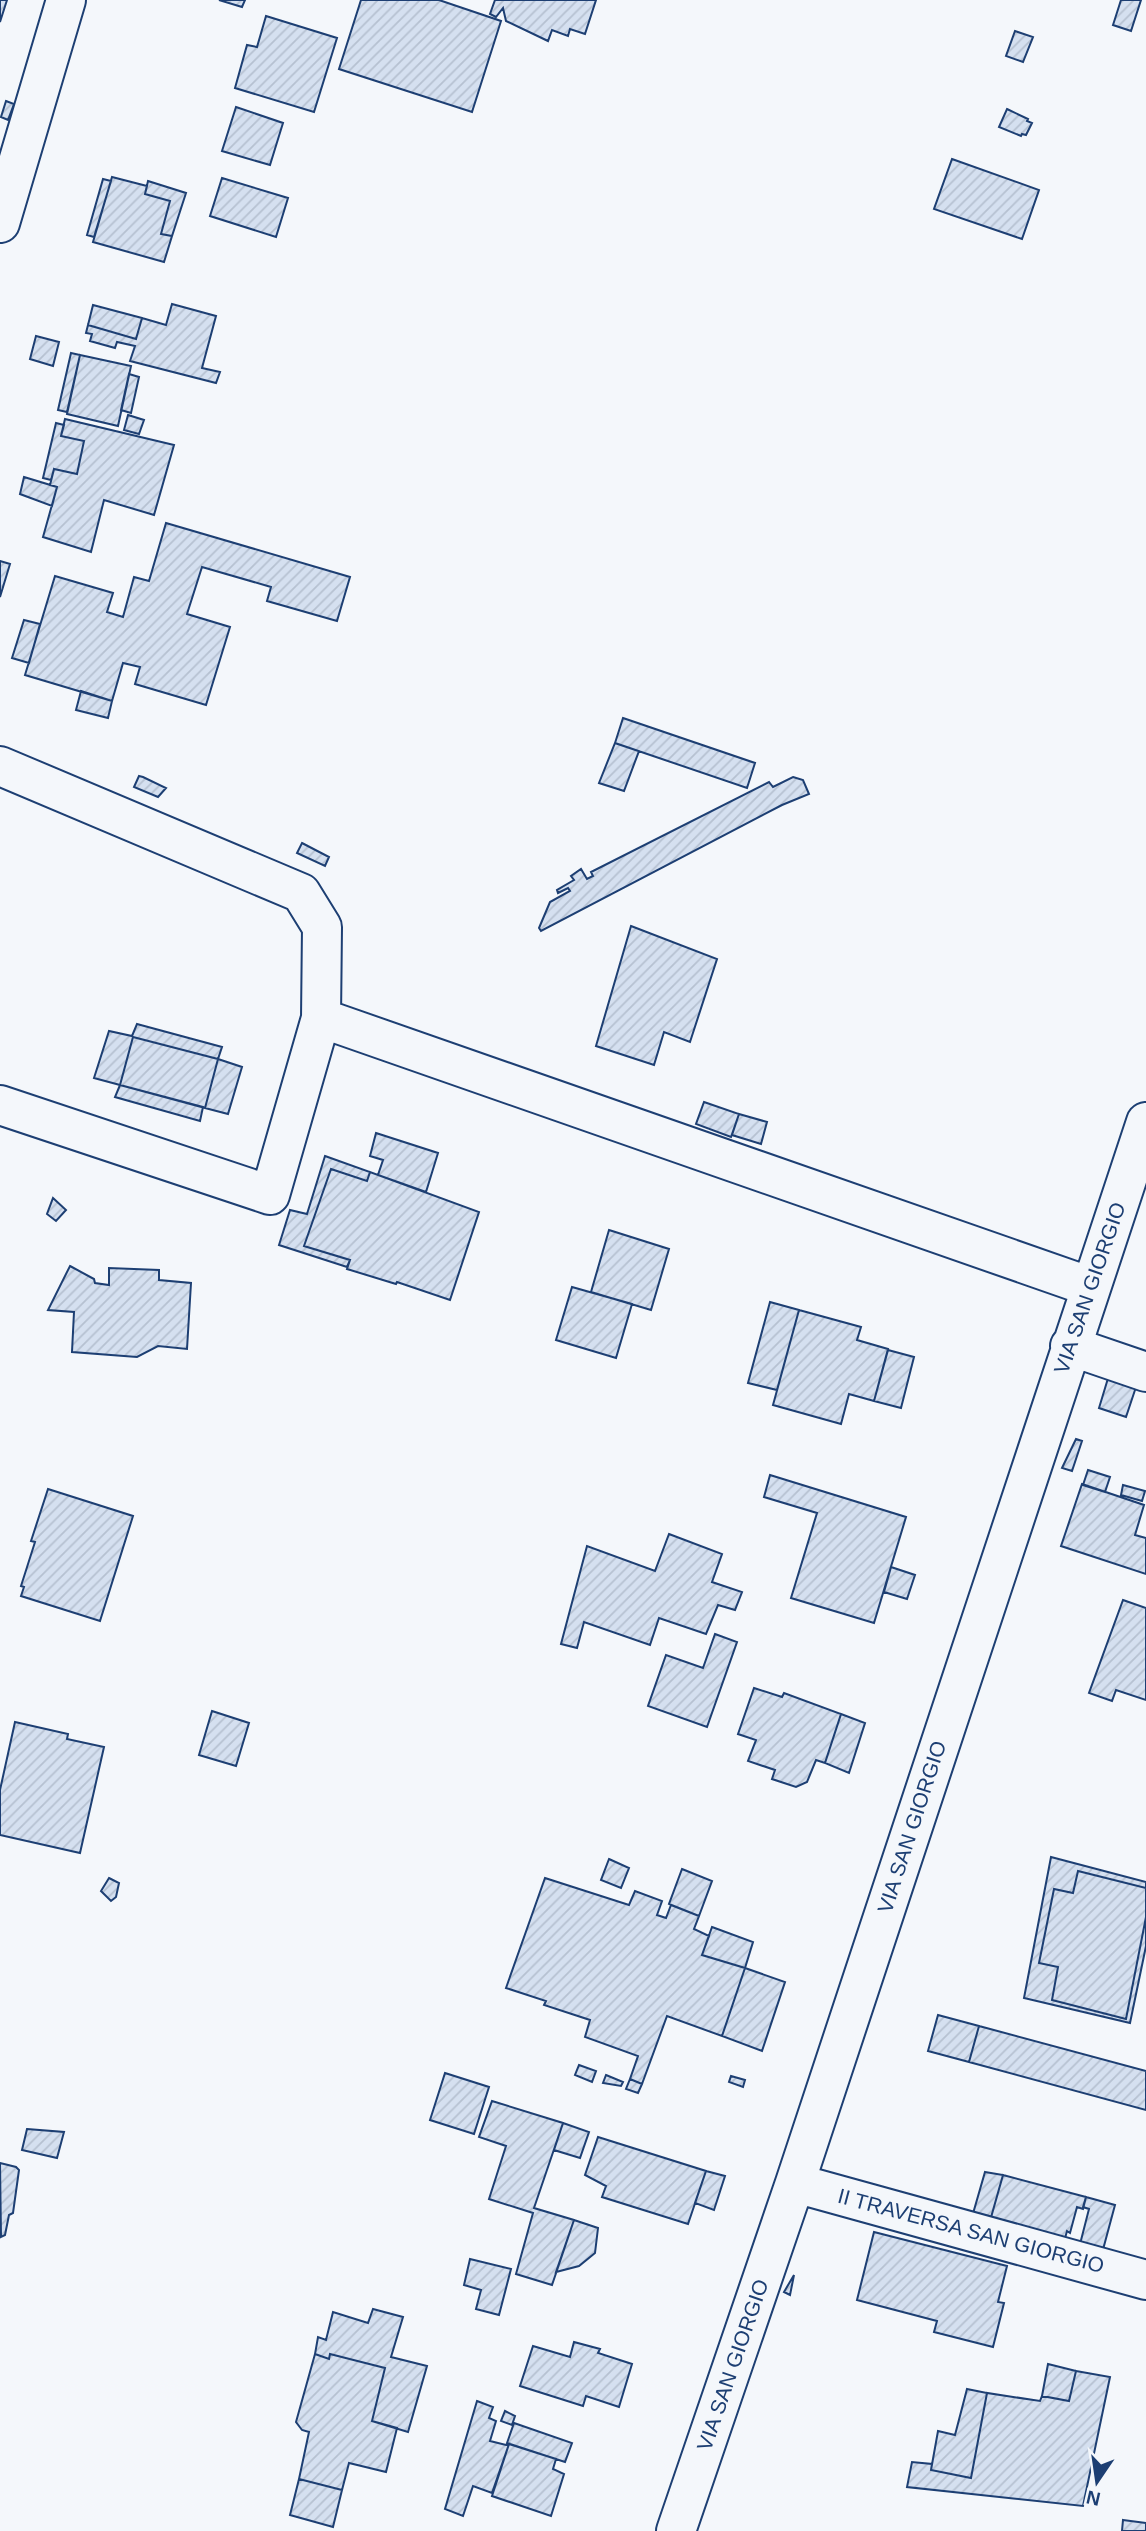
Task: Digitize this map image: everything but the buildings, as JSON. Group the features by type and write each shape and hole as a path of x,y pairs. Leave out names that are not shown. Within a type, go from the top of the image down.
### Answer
{"street":[{"path":"0,223 66,0"},
{"path":"0,766 301,893 322,927 321,1017 270,1195 0,1105"},
{"path":"321,1017 1091,1287"},
{"name":"VIA SAN GIORGIO","path":"676,2531 795,2183 1146,1122"},
{"path":"1070,1346 1146,1372"},
{"name":"II TRAVERSA SAN GIORGIO","path":"795,2183 1146,2280"}]}
